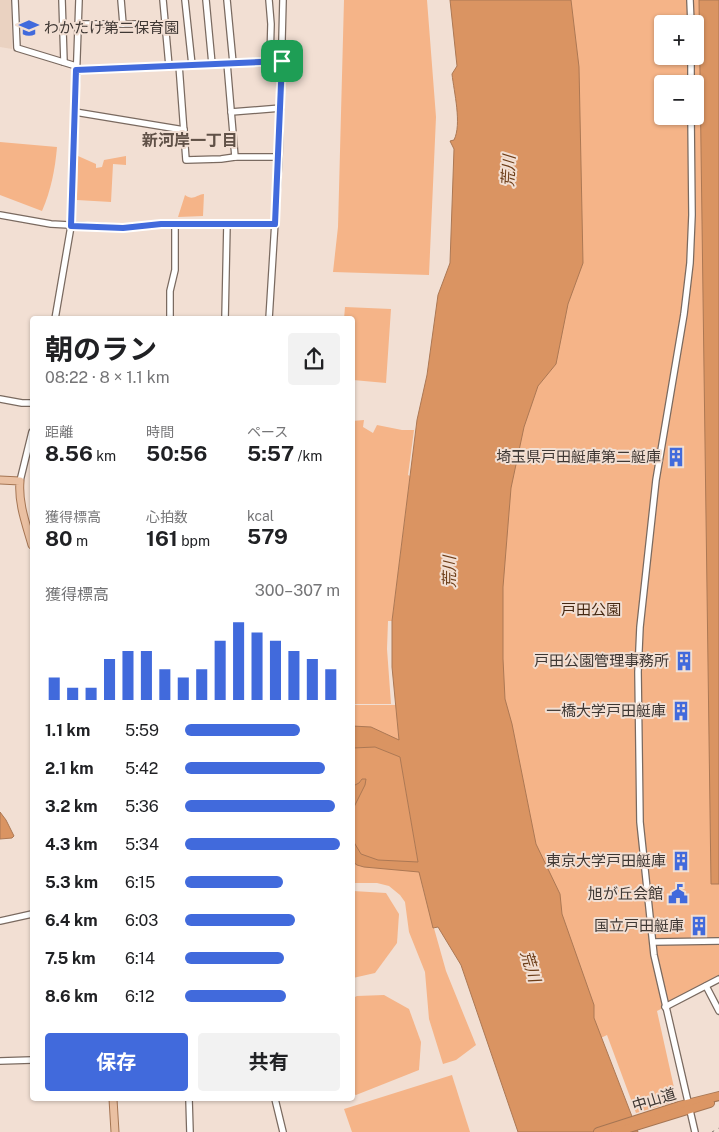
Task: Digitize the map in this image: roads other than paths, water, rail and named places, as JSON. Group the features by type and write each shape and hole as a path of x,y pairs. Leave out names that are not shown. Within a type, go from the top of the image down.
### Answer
{"highway":[{"name":"中山道","path":"598,1132 719,1096"},
{"name":"中山道","path":"688,1106 719,1101"},
{"name":"中山道","path":"616,1132 678,1109"}],"main road":[{"path":"0,480 20,481 20,506 30,539"},
{"path":"114,1101 115,1132"}],"street":[{"path":"15,0 17,48 64,62 76,68 282,61"},
{"path":"62,0 64,62"},
{"path":"56,316 71,226 79,0"},
{"path":"121,0 123,24"},
{"path":"163,0 169,66"},
{"path":"185,0 192,65"},
{"path":"206,0 212,64"},
{"path":"227,0 231,112 235,157"},
{"path":"269,0 271,24 270,61"},
{"path":"269,316 279,157 283,0"},
{"path":"690,0 690,15"},
{"path":"78,24 166,24"},
{"path":"179,65 186,160 279,157"},
{"path":"231,112 281,108"},
{"path":"75,112 184,130"},
{"path":"691,125 692,222 687,289 656,480 638,658 640,822 656,970 694,1132"},
{"path":"0,216 71,226 123,228 175,224 275,224"},
{"path":"170,316 175,224"},
{"path":"225,316 227,224"},
{"path":"0,399 30,403"},
{"path":"20,481 30,440"},
{"path":"0,920 30,914"},
{"path":"653,942 719,941"},
{"path":"665,1007 719,979"},
{"path":"706,986 719,1011"},
{"path":"0,1061 30,1060"},
{"path":"189,1101 190,1132"},
{"path":"275,1101 283,1132"}],"water":[{"name":"荒川","path":"450,0 571,0 579,67 583,263 568,304 556,364 538,386 524,427 511,488 503,587 505,699 512,724 536,844 560,894 562,914 594,1005 594,1018 638,1132 518,1132 461,965 438,927 433,928 419,872 364,867 355,864 355,844 361,854 378,860 418,862 400,757 375,747 355,748 355,726 371,727 399,740 392,667 392,621 417,420 427,375 438,295 450,263 454,149 450,141 454,140 457,125 456,99 452,74 457,66"},
{"path":"699,0 719,0 719,884 711,884 701,125 704,125 704,75 700,75 700,65 704,65 704,15 699,15"},
{"path":"362,779 366,779 355,805 355,785"},
{"path":"0,812 14,836 12,838 0,839"}],"railway":[{"path":"712,1132 719,1128"}],"place":[{"name":"わかたけ第二保育園","path":"29,28"},
{"name":"埼玉県戸田艇庫第二艇庫","path":"676,457"},
{"name":"戸田公園管理事務所","path":"684,661"},
{"name":"一橋大学戸田艇庫","path":"681,711"},
{"name":"東京大学戸田艇庫","path":"681,861"},
{"name":"旭が丘会館","path":"678,894"},
{"name":"国立戸田艇庫","path":"699,926"}],"district":[{"name":"新河岸一丁目","path":"190,140"}],"park label":[{"name":"戸田公園","path":"591,610"}]}
